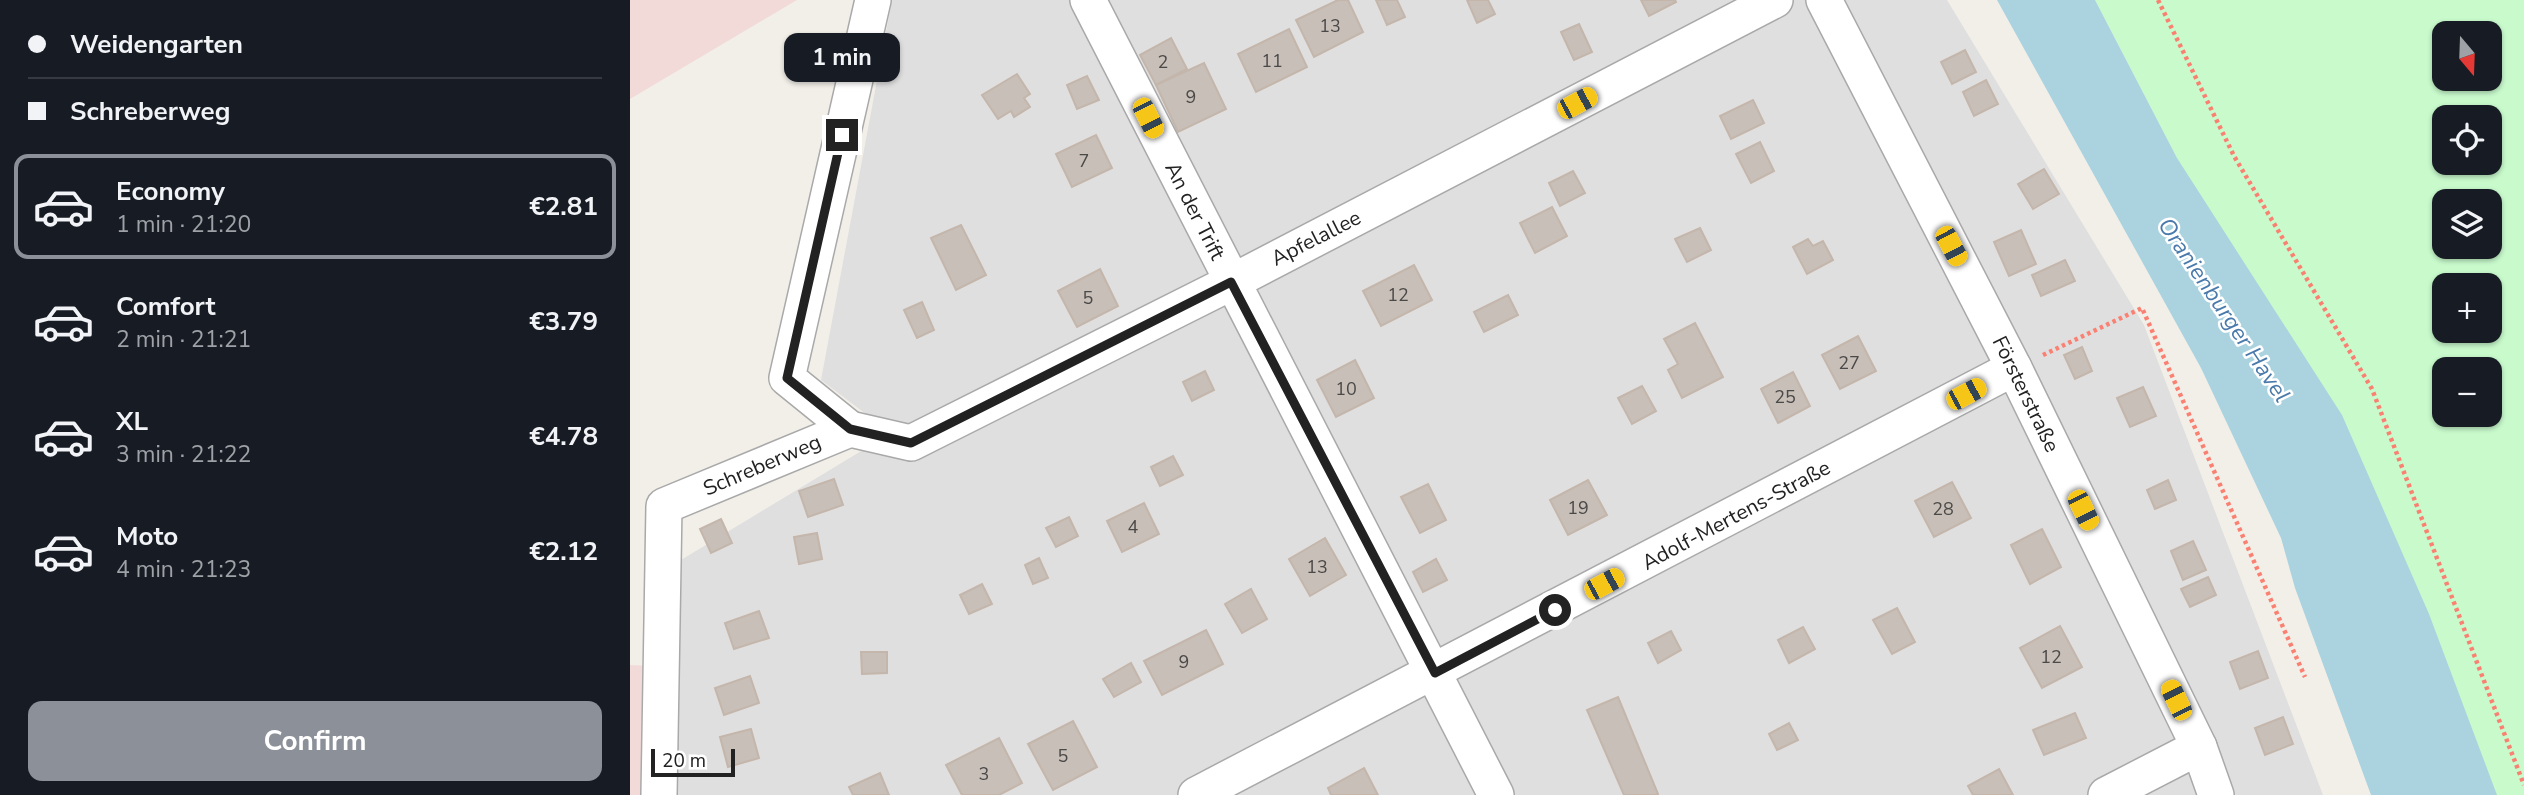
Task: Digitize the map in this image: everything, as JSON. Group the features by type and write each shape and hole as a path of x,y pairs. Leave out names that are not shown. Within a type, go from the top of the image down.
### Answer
{"street":[{"name":"Schreberweg","path":"659,795 664,506 850,429 787,378 873,0"},
{"name":"An der Trift","path":"1088,0 1496,795"},
{"name":"Apfelallee","path":"850,429 911,443 1231,282 1774,0"},
{"name":"Försterstraße","path":"1824,0 2014,369 2199,747 2216,795"},
{"name":"Adolf-Mertens-Straße","path":"1196,795 1435,673 2014,369"},
{"path":"2106,795 2199,747"}],"path":[{"path":"2158,0 2234,156 2372,389 2524,785"},
{"path":"2014,369 2142,308 2305,677"}],"shaded area":[{"path":"630,0 797,0 630,99"},
{"path":"892,0 1947,0 2144,325 2323,795 673,795 681,560 891,433 821,380"},
{"path":"630,665 652,666 648,795 630,795"}],"green space":[{"path":"2095,0 2524,0 2524,795 2490,795 2177,158"}],"water":[{"name":"Oranienburger Havel","path":"1997,0 2095,0 2177,158 2342,415 2429,614 2497,795 2371,795 2295,588 2281,538 2201,368"}],"building":[{"path":"1338,0 1348,0 1363,32 1314,57 1296,20"},
{"path":"1376,0 1397,0 1405,17 1387,25"},
{"path":"1467,0 1488,0 1495,14 1477,23"},
{"path":"1641,0 1675,0 1676,2 1649,16"},
{"path":"1579,24 1592,52 1574,60 1561,32"},
{"path":"1289,29 1307,67 1256,92 1238,54"},
{"path":"1171,38 1187,69 1156,85 1140,55"},
{"path":"1965,50 1976,72 1952,84 1941,62"},
{"path":"1204,63 1226,109 1178,132 1156,85"},
{"path":"1017,74 1030,94 1024,98 1030,107 1014,117 1011,111 998,119 982,95"},
{"path":"1087,76 1099,100 1077,109 1067,85"},
{"path":"1986,80 1998,104 1974,116 1963,92"},
{"path":"1753,100 1764,123 1731,139 1720,116"},
{"path":"1096,135 1112,168 1072,187 1056,154"},
{"path":"1760,142 1774,171 1751,183 1736,154"},
{"path":"2044,169 2059,194 2033,209 2018,184"},
{"path":"1573,171 1585,193 1560,206 1549,183"},
{"path":"1552,207 1567,236 1535,253 1520,223"},
{"path":"961,225 986,275 956,290 931,238"},
{"path":"1700,228 1711,250 1687,262 1675,239"},
{"path":"2021,230 2036,264 2009,276 1994,242"},
{"path":"1808,239 1813,246 1823,241 1833,260 1807,274 1793,247"},
{"path":"2065,260 2075,281 2041,296 2032,275"},
{"path":"1414,265 1432,300 1381,326 1363,291"},
{"path":"1100,269 1118,306 1077,327 1058,291"},
{"path":"1508,295 1518,315 1484,332 1474,312"},
{"path":"922,302 934,330 917,338 904,310"},
{"path":"1695,323 1723,377 1682,398 1668,370 1678,364 1664,339"},
{"path":"1858,336 1876,371 1840,389 1822,355"},
{"path":"2082,347 2092,371 2075,379 2064,355"},
{"path":"1355,360 1374,398 1336,417 1317,380"},
{"path":"1205,371 1214,390 1192,401 1183,382"},
{"path":"1793,372 1810,406 1778,423 1761,389"},
{"path":"1642,386 1656,411 1632,424 1618,398"},
{"path":"2143,387 2156,416 2130,427 2117,398"},
{"path":"1173,456 1183,475 1160,486 1151,467"},
{"path":"834,479 843,505 808,517 799,491"},
{"path":"1588,480 1607,515 1568,535 1550,500"},
{"path":"2168,480 2176,500 2155,509 2147,490"},
{"path":"1952,482 1971,518 1934,537 1915,501"},
{"path":"1428,484 1446,520 1420,533 1401,497"},
{"path":"1144,503 1159,534 1122,552 1107,521"},
{"path":"1069,517 1078,536 1056,547 1046,528"},
{"path":"721,519 732,543 711,553 700,529"},
{"path":"2042,529 2061,567 2030,584 2011,545"},
{"path":"817,533 822,559 799,564 794,537"},
{"path":"1325,538 1346,575 1310,596 1289,559"},
{"path":"2193,541 2206,570 2183,580 2171,551"},
{"path":"1039,558 1048,578 1033,584 1025,565"},
{"path":"1436,559 1447,580 1423,592 1413,572"},
{"path":"2208,577 2216,595 2190,607 2181,589"},
{"path":"982,584 992,604 969,614 960,595"},
{"path":"1251,589 1267,619 1242,633 1225,604"},
{"path":"1897,608 1915,642 1892,654 1873,620"},
{"path":"759,611 769,638 734,649 725,623"},
{"path":"2060,626 2082,667 2042,688 2020,648"},
{"path":"1803,627 1815,649 1789,663 1778,640"},
{"path":"1206,630 1223,664 1162,695 1144,661"},
{"path":"1671,631 1681,650 1658,663 1648,643"},
{"path":"2258,651 2268,678 2240,689 2230,662"},
{"path":"861,652 887,652 887,673 862,674"},
{"path":"1131,663 1141,682 1114,697 1103,679"},
{"path":"750,676 759,703 724,715 715,688"},
{"path":"1618,697 1658,794 1624,795 1587,710"},
{"path":"2075,713 2086,738 2044,755 2033,730"},
{"path":"2283,717 2293,744 2265,755 2255,728"},
{"path":"1073,721 1097,767 1053,790 1028,744"},
{"path":"1789,723 1798,740 1777,750 1769,734"},
{"path":"751,729 759,758 728,767 720,737"},
{"path":"999,738 1022,783 999,795 962,795 946,765"},
{"path":"1364,768 1378,795 1331,795 1328,788"},
{"path":"1999,769 2013,795 1973,795 1968,786"},
{"path":"880,773 889,795 853,795 849,787"}],"route":[{"path":"842,135 787,378 850,429 911,443 1231,282 1435,673 1555,610"}]}
